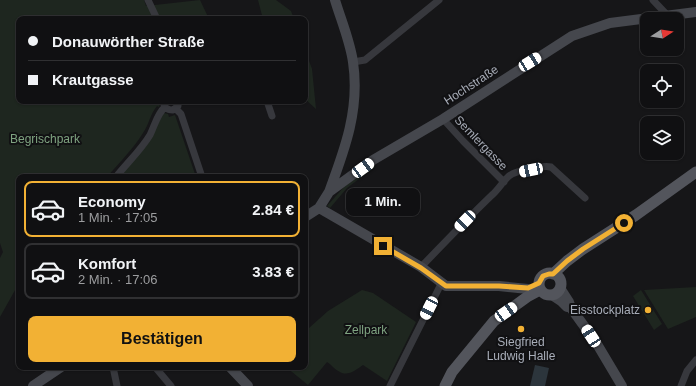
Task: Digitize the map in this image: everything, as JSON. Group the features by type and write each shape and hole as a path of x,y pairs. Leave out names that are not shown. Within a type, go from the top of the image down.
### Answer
{"main road":[{"path":"329,192 348,140 353,113 353,62 335,0"},
{"name":"Hochstraße","path":"684,14 696,12"},
{"name":"Hochstraße","path":"308,215 319,208 329,192 379,156 443,119 572,36 610,23 640,19"},
{"path":"540,287 545,294 556,285 567,261 636,215 696,172"},
{"path":"319,208 421,268 442,284 451,286 540,287"},
{"path":"445,386 452,372 486,330 498,318 540,287 543,276 549,274 594,340 622,386"},
{"path":"498,318 511,300 528,288"},
{"path":"33,386 57,370"},
{"path":"233,370 248,386"}],"street":[{"path":"148,0 154,16"},
{"path":"353,62 365,60 439,0"},
{"path":"653,0 664,12"},
{"path":"119,174 143,145 150,134 164,104 169,110 176,109"},
{"path":"176,109 178,104"},
{"path":"267,104 272,116"},
{"path":"176,109 181,114 201,174"},
{"name":"Semlergasse","path":"443,119 504,182"},
{"path":"421,268 510,176 547,166 551,167 586,198"},
{"path":"390,386 442,284"},
{"path":"681,386 687,371 696,360"},
{"path":"114,370 117,386"},
{"path":"157,370 172,386"}],"green space":[{"name":"Begrischpark","path":"0,0 144,0 146,6 200,0 208,16 16,16 16,104 160,104 159,107 157,106 153,112 139,139 110,174 16,174 16,288 0,317 0,258 3,252 0,243"},
{"path":"258,0 276,0 291,11 293,16 262,16"},
{"path":"308,58 312,69 316,109 308,102"},
{"path":"164,113 168,114 169,117 175,115 195,174 121,174"},
{"path":"374,165 375,167 347,188 330,208 327,206 344,187"},
{"path":"696,287 696,317 668,329 644,290"},
{"name":"Zellpark","path":"362,290 373,293 416,322 387,381 363,365 346,374 338,371 327,362 308,385 290,370 308,370 308,327 309,328 328,311"},
{"name":"Eisstockplatz","path":"641,290 662,324 654,330 633,296"}],"shaded area":[{"path":"535,365 549,368 545,386 530,386"}],"place":[{"name":"Eisstockplatz","path":"648,310"},
{"name":"Siegfried Ludwig Halle","path":"521,329"}],"route":[{"path":"383,246 421,268 446,286 517,286 528,288 539,283 540,279 546,274 553,274 557,272 567,261 583,249 624,223"}]}
